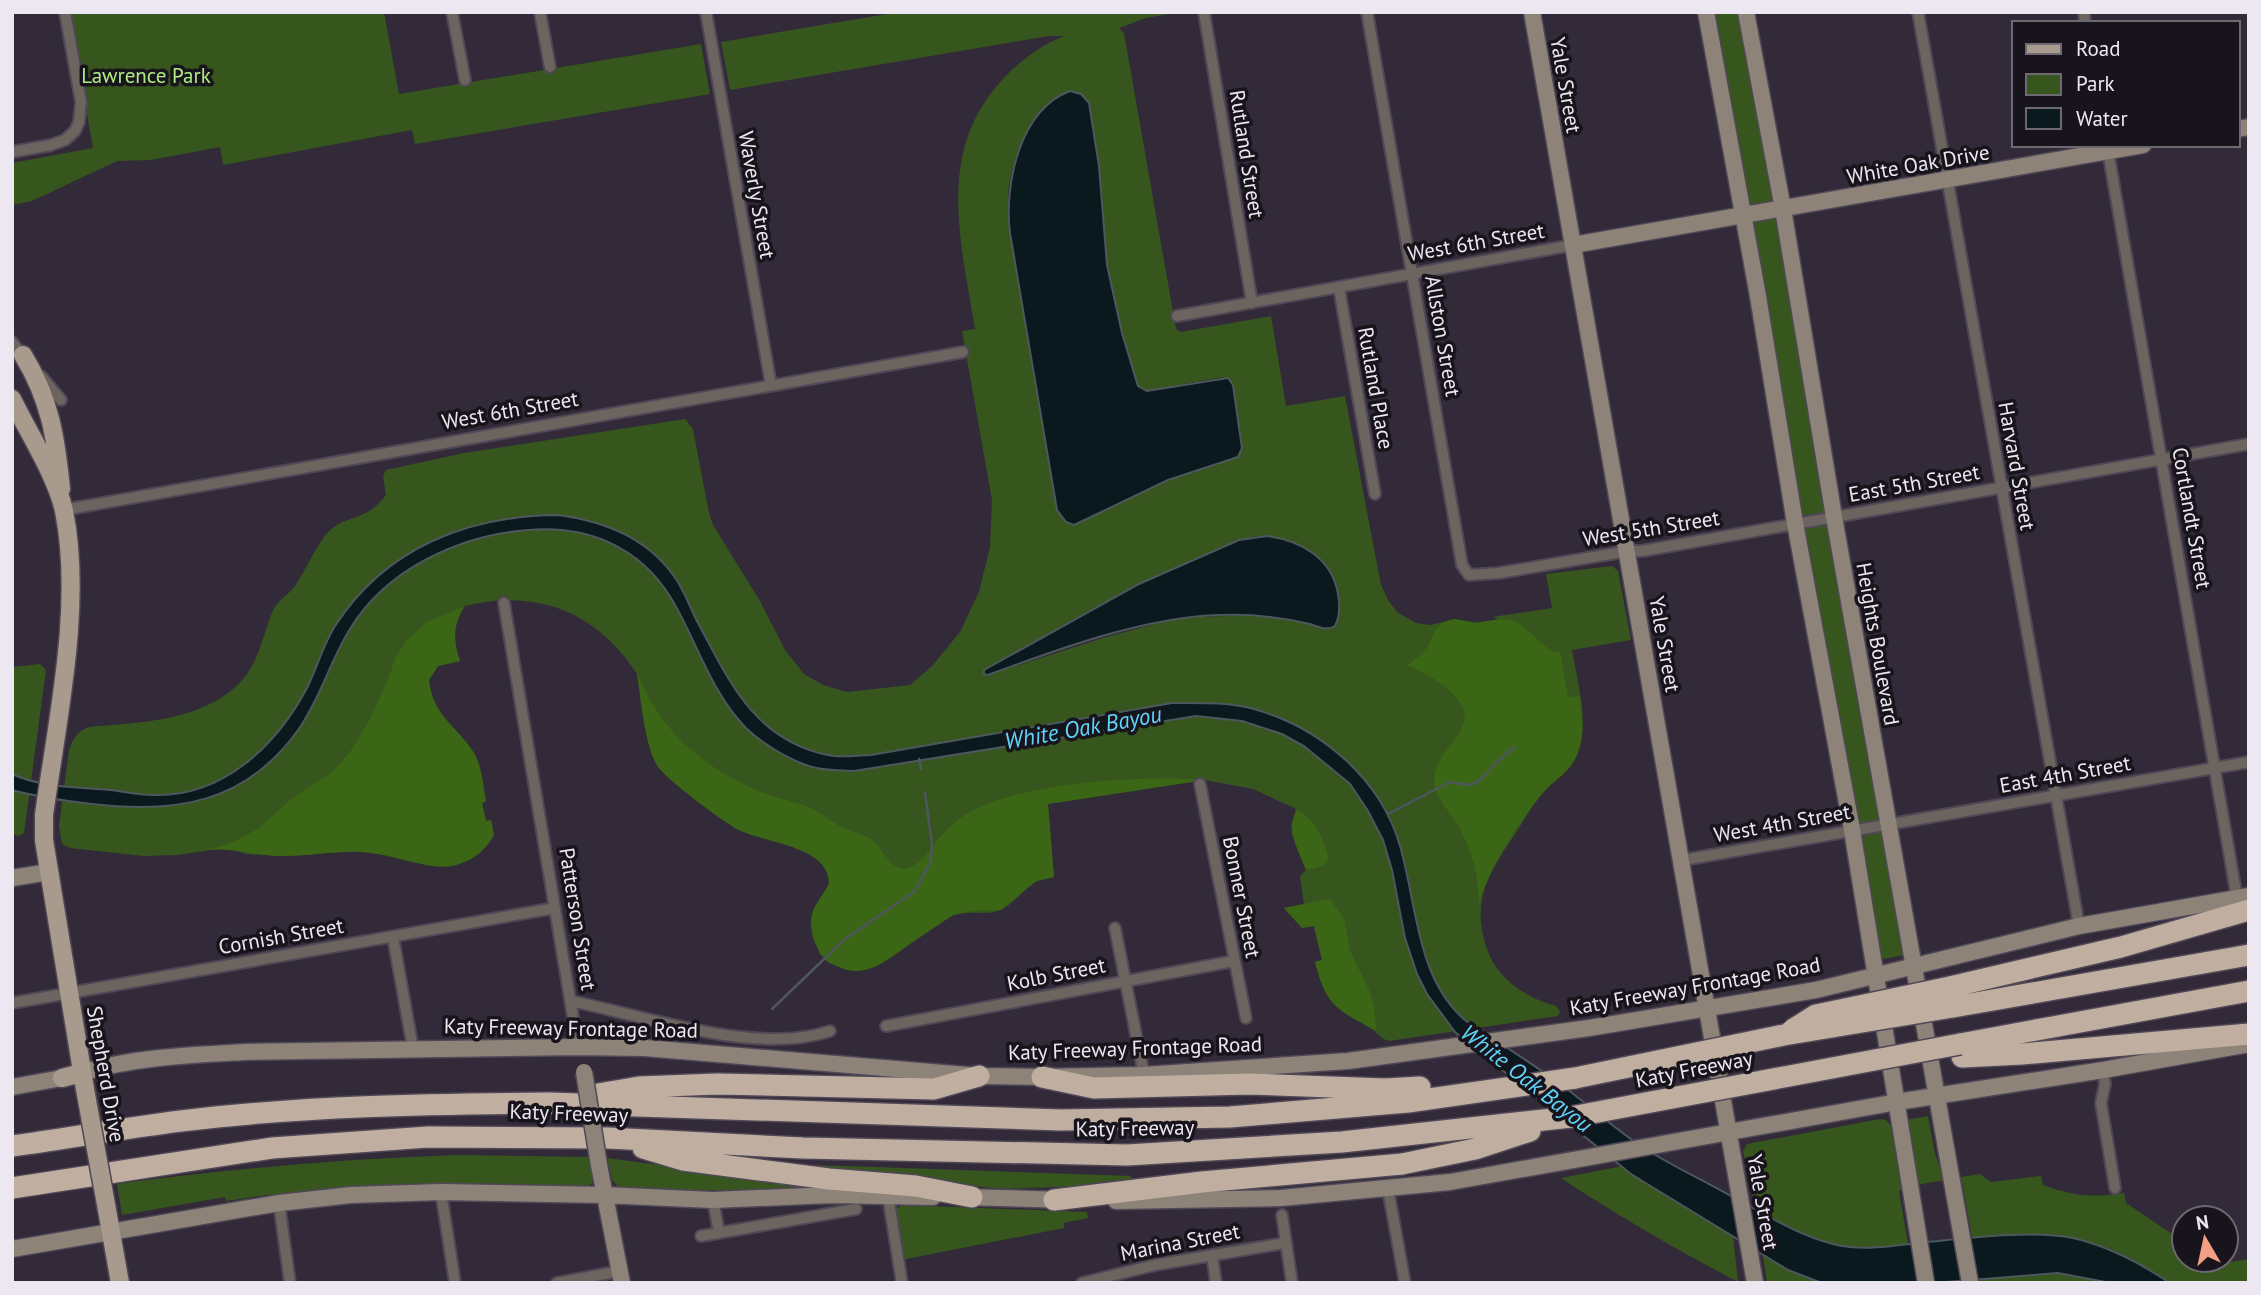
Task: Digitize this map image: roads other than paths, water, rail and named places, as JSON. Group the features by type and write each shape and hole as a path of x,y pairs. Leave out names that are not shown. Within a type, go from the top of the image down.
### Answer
{"highway":[{"path":"1951,997 2121,947 2245,901"},
{"path":"1951,997 2249,955"},
{"path":"1961,1050 2249,991"},
{"name":"Katy Freeway","path":"12,1146 183,1121 366,1107 549,1103 1100,1120 1230,1117 1408,1102 1576,1078 1784,1035 1816,1015 1951,997"},
{"path":"1961,1050 2022,1054 2249,1034"},
{"name":"Katy Freeway","path":"12,1188 272,1148 428,1137 608,1138 803,1148 1127,1155 1342,1142 1572,1117 1869,1060 1961,1050"},
{"path":"549,1103 639,1087 717,1084 934,1089 979,1076"},
{"path":"1042,1077 1094,1088 1249,1084 1385,1089 1576,1078"},
{"path":"1055,1200 1202,1182 1402,1164 1475,1149 1572,1117"},
{"path":"608,1138 683,1160 829,1179 916,1186 972,1197"}],"main road":[{"name":"Yale Street","path":"1532,12 1683,860 1755,1283"},
{"path":"1706,12 1758,296 1795,523 1852,830 1926,1283"},
{"name":"Heights Boulevard","path":"1746,12 1783,209 1834,517 1970,1283"},
{"name":"White Oak Drive","path":"1783,209 1947,181 2108,148"},
{"name":"West 6th Street","path":"1573,245 1783,209"},
{"name":"Shepherd Drive","path":"17,349 39,385 52,420 71,573 65,661 44,815 44,840 83,1081 120,1283"},
{"path":"12,399 64,510"},
{"path":"12,878 49,872"},
{"name":"Katy Freeway Frontage Road","path":"12,1087 62,1078 83,1081 124,1063 245,1052 578,1047 727,1054 979,1076 1042,1077 1144,1075 1348,1061 1589,1028 1816,990 2079,926 2245,901"},
{"path":"12,1249 279,1203 351,1195 440,1192 713,1200 831,1195 1055,1200 1281,1198 1388,1189 1511,1172 1897,1102 2249,1044"},
{"name":"Patterson Street","path":"578,1047 621,1277"}],"street":[{"path":"12,152 51,145 65,140 75,131 81,113 65,12"},
{"path":"452,12 465,80"},
{"path":"540,12 550,67"},
{"name":"Waverly Street","path":"706,12 771,385"},
{"name":"Rutland Street","path":"1204,12 1252,303"},
{"name":"Allston Street","path":"1367,12 1462,565 1469,575 1475,576"},
{"name":"Harvard Street","path":"1918,12 2079,926"},
{"name":"Cortlandt Street","path":"2108,148 2216,767 2245,901"},
{"name":"West 6th Street","path":"1177,316 1573,245"},
{"name":"Rutland Place","path":"1339,288 1375,494"},
{"path":"17,349 61,400"},
{"name":"West 6th Street","path":"64,510 964,352"},
{"name":"East 5th Street","path":"1834,517 2249,444"},
{"name":"West 5th Street","path":"1475,576 1642,551 1834,517"},
{"name":"Patterson Street","path":"505,603 578,1047"},
{"name":"East 4th Street","path":"1888,824 2249,762"},
{"name":"Bonner Street","path":"1200,784 1246,1018"},
{"name":"West 4th Street","path":"1683,860 1888,824"},
{"name":"Cornish Street","path":"12,1003 555,908"},
{"path":"1115,929 1144,1075"},
{"path":"393,937 412,1049"},
{"name":"Kolb Street","path":"886,1026 1234,961"},
{"path":"571,1001 710,1032 757,1038 800,1039 830,1031"},
{"path":"2103,1070 2105,1084 2101,1103 2115,1188"},
{"path":"1388,1189 1405,1283"},
{"path":"440,1192 455,1283"},
{"path":"888,1196 902,1283"},
{"path":"713,1200 719,1233"},
{"path":"279,1203 290,1283"},
{"path":"701,1236 856,1209"},
{"path":"1282,1215 1292,1283"},
{"name":"Marina Street","path":"1082,1283 1124,1272 1285,1243"},
{"path":"1212,1255 1216,1283"},
{"path":"558,1283 621,1277"}],"water":[{"path":"1070,91 1081,94 1089,103 1099,166 1107,265 1122,333 1138,386 1147,391 1228,378 1233,385 1242,448 1238,457 1168,480 1074,525 1066,522 1057,510 1009,214 1013,172 1027,132 1038,115 1053,101"},
{"name":"White Oak Bayou","path":"558,515 607,527 650,550 677,580 722,667 748,706 781,736 828,755 871,755 1172,703 1234,705 1279,718 1325,743 1363,778 1379,799 1400,846 1428,962 1437,984 1450,1004 1466,1021 1548,1075 1647,1150 1783,1224 1833,1244 1868,1248 2000,1236 2057,1236 2086,1241 2111,1250 2170,1283 2111,1283 2058,1273 1933,1283 1822,1283 1788,1270 1631,1174 1455,1032 1427,994 1417,974 1405,938 1392,870 1383,840 1368,811 1350,784 1304,746 1282,734 1242,721 1196,716 854,771 811,767 774,750 746,728 734,714 671,598 643,565 610,543 571,531 528,530 477,539 427,559 404,573 383,589 350,629 313,706 278,755 256,774 232,788 207,798 152,807 82,803 12,790 12,774 48,784 154,795 203,787 225,777 245,764 280,729 307,688 335,626 379,575 404,556 461,530 492,522"},
{"path":"1267,536 1291,542 1313,553 1329,570 1339,598 1339,614 1335,626 1323,628 1254,616 1191,617 1102,636 988,675 984,674 984,670 1139,584 1239,540"}],"waterway":[{"path":"1388,814 1450,782 1465,785 1475,783 1515,747"},
{"path":"919,759 921,769"},
{"path":"772,1009 845,939 915,891 931,861 932,844 925,793"}],"park label":[{"name":"Lawrence Park","path":"146,75"}]}
